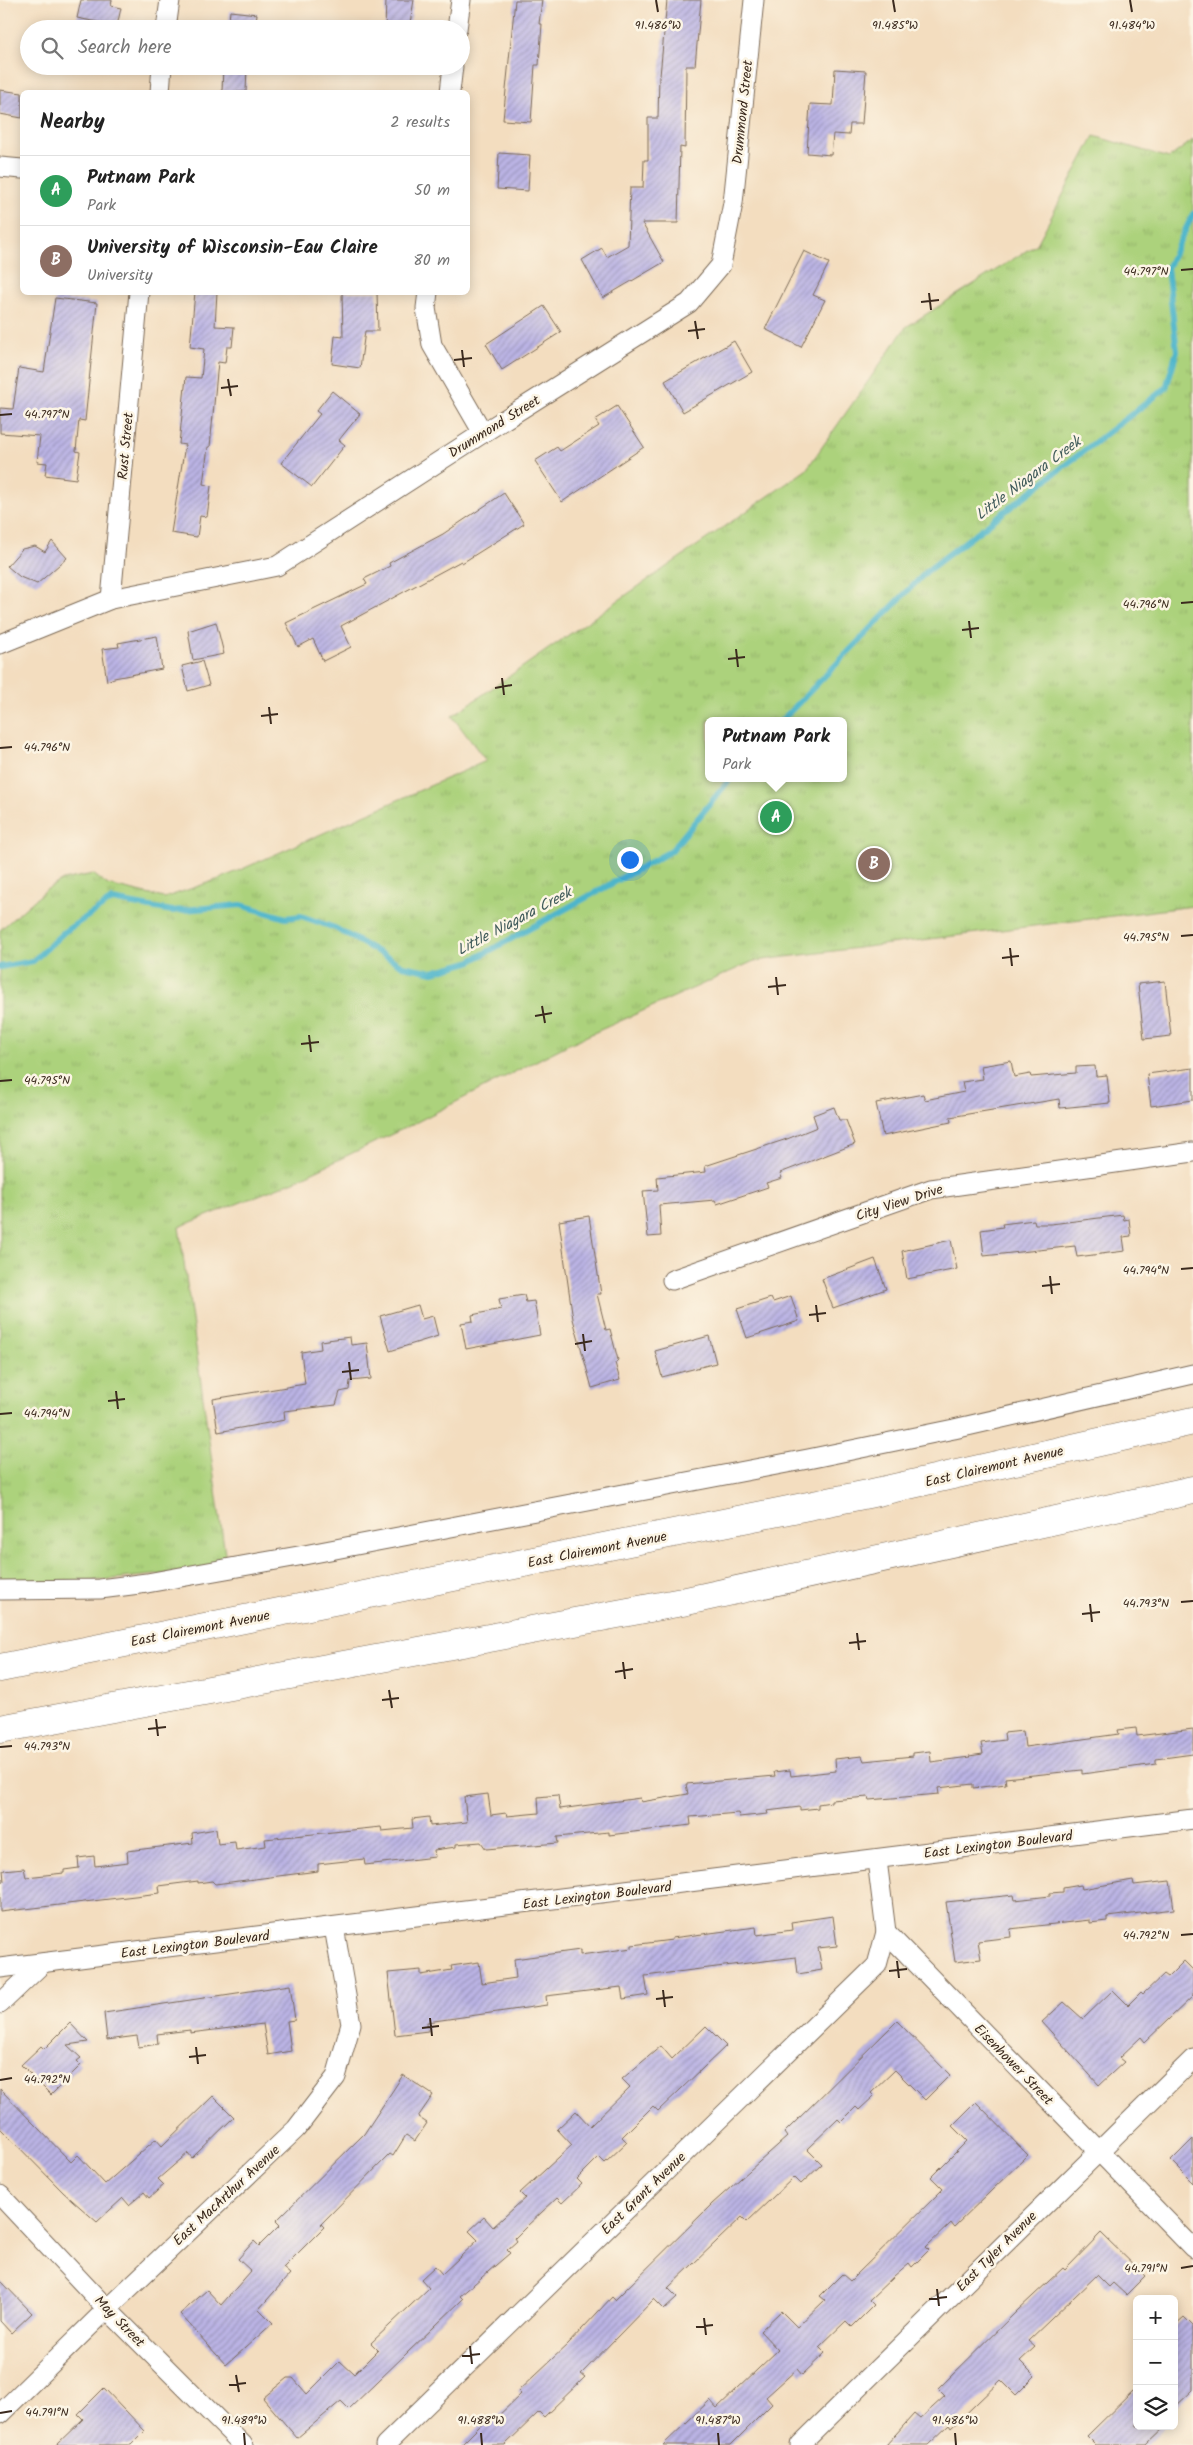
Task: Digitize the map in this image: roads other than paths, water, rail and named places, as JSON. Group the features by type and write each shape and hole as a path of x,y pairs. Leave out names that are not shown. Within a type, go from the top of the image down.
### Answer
{"main road":[{"name":"East Clairemont Avenue","path":"0,1668 868,1494 1193,1421"},
{"path":"0,1729 682,1602 1193,1490"}],"street":[{"path":"167,20 170,0"},
{"path":"459,20 461,0"},
{"name":"Drummond Street","path":"0,644 111,599 278,566 483,433 690,304 721,265 733,203 754,0"},
{"path":"160,90 161,75"},
{"path":"450,90 452,75"},
{"path":"0,167 20,169"},
{"name":"Rust Street","path":"111,599 139,295"},
{"path":"428,295 426,308 432,345 483,433"},
{"name":"City View Drive","path":"672,1280 931,1189 1193,1152"},
{"path":"0,1590 100,1589 148,1583 304,1555 808,1459 964,1427 1193,1374"},
{"name":"East Lexington Boulevard","path":"0,1968 877,1860 1193,1819"},
{"path":"877,1860 886,1932"},
{"name":"East MacArthur Avenue","path":"0,2414 296,2129 336,2077 351,2024 334,1927"},
{"name":"Eisenhower Street","path":"886,1932 1193,2248"},
{"name":"East Grant Avenue","path":"385,2445 877,1965 886,1932"},
{"path":"0,2004 43,1962"},
{"name":"East Tyler Avenue","path":"800,2445 1097,2151 1193,2059"},
{"name":"May Street","path":"0,2195 107,2309 243,2445"}],"waterway":[{"name":"Little Niagara Creek","path":"785,717 927,571 1166,388 1177,351 1167,268 1193,214"},
{"name":"Little Niagara Creek","path":"0,967 33,961 64,932 112,900 172,911 241,905 286,918 301,916 335,928 403,966 433,972 469,962 671,851 728,782"}],"place":[{"name":"Putnam Park","path":"776,817"},
{"name":"University of Wisconsin-Eau Claire","path":"874,864"}]}
